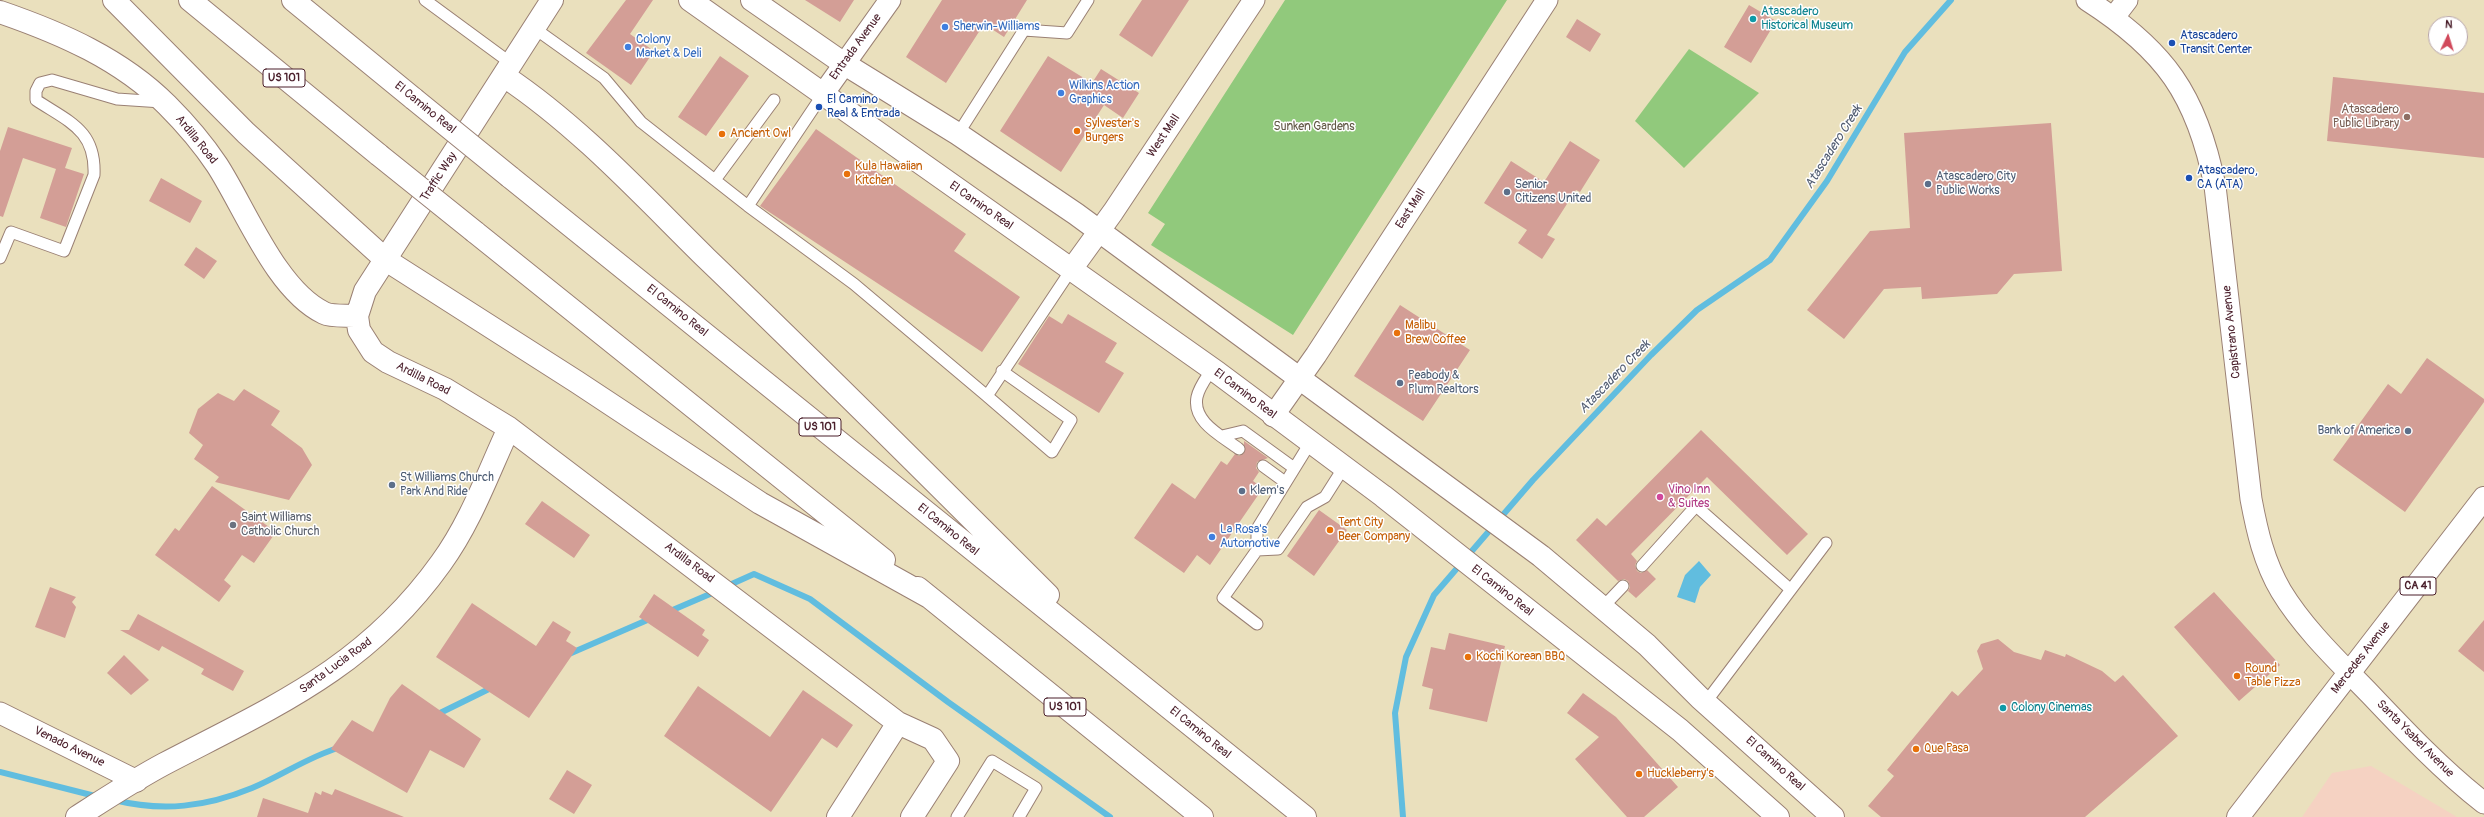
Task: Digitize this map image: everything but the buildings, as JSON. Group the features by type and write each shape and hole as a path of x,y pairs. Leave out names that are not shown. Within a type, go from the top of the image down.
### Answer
{"main road":[{"path":"114,0 246,133 386,260 760,503 929,597"},
{"name":"US 101","path":"190,0 379,155 1202,817"},
{"name":"El Camino Real","path":"293,0 510,177 1305,817"},
{"name":"Traffic Way","path":"357,316 364,291 386,260 552,0"},
{"name":"El Camino Real","path":"690,0 1212,370 1383,496 1680,730 1778,817"},
{"name":"El Camino Real","path":"752,0 843,63 958,134 1099,231 1485,514 1647,644 1706,702 1833,817"},
{"name":"Ardilla Road","path":"0,12 61,35 120,66 162,102 188,128 217,165 264,249 288,281 305,300 324,314 357,316 359,330 373,352 388,362 445,389 509,428 898,723 933,739 948,761 912,817"},
{"path":"508,70 670,222 871,418 1130,677"},
{"name":"Santa Lucia Road","path":"77,817 163,765 223,735 302,692 369,643 395,619 420,591 460,533 509,428"},
{"name":"Mercedes Avenue","path":"2238,817 2484,498"},
{"path":"838,817 898,723"}],"street":[{"name":"Entrada Avenue","path":"823,94 843,63 890,0"},
{"name":"West Mall","path":"1071,270 1099,231 1254,0"},
{"name":"East Mall","path":"1273,416 1300,378 1547,0"},
{"name":"Capistrano Avenue","path":"2087,0 2114,17 2143,41 2170,72 2192,107 2200,126 2207,146 2215,186 2251,499 2257,533 2263,553 2281,590 2293,609 2350,672"},
{"path":"2114,17 2127,0"},
{"name":"Santa Ysabel Avenue","path":"2350,672 2455,779 2484,803"},
{"name":"Venado Avenue","path":"0,713 137,781"}],"lane":[{"path":"425,0 508,70"},
{"path":"958,134 1024,30 1067,33 1088,0"},
{"path":"534,28 604,78 641,122 748,206 854,284 1052,452 1071,420 1002,371"},
{"path":"0,258 11,232 64,251 94,176 94,163 90,144 82,130 36,100 36,91 40,83 52,80 117,99 162,102"},
{"path":"748,206 823,94"},
{"path":"715,180 774,100"},
{"path":"987,396 1002,371 1071,270"},
{"path":"1212,370 1197,395 1197,406 1202,421 1239,449"},
{"path":"1222,436 1243,431 1294,468"},
{"path":"1257,624 1223,598 1257,550 1257,529 1310,443"},
{"path":"1263,466 1285,482"},
{"path":"1257,550 1278,549 1307,507 1325,496 1344,467"},
{"path":"1642,566 1696,506 1790,588"},
{"path":"1706,702 1790,588 1826,543"},
{"path":"1602,607 1623,586"},
{"path":"957,817 992,761 1036,788 1019,817"}],"shaded area":[{"path":"2371,766 2457,817 2302,817 2332,773"}],"green space":[{"name":"Sunken Gardens","path":"1285,0 1507,0 1293,335 1151,245 1165,224 1148,213"},
{"path":"1689,49 1759,93 1684,168 1635,121"}],"water":[{"path":"1699,561 1711,575 1700,587 1695,603 1677,597 1685,575"}],"waterway":[{"name":"Atascadero Creek","path":"1403,817 1395,713 1406,657 1434,595 1533,480 1651,355 1697,310 1770,260 1827,181 1905,52 1951,0"},
{"path":"725,587 754,574 810,599 948,702 1110,817"},
{"path":"668,612 717,591"},
{"path":"569,654 652,618"},
{"path":"436,715 493,687"},
{"path":"114,800 150,806 184,806 218,800 252,788 305,761 338,748"},
{"path":"0,772 99,797"}],"place":[{"name":"Atascadero Historical Museum","path":"1753,19"},
{"name":"Sherwin-Williams","path":"945,27"},
{"name":"Atascadero Transit Center","path":"2172,43"},
{"name":"Colony Market & Deli","path":"628,47"},
{"name":"Wilkins Action Graphics","path":"1061,93"},
{"name":"El Camino Real & Entrada","path":"819,107"},
{"name":"Atascadero Public Library","path":"2407,117"},
{"name":"Sylvester's Burgers","path":"1077,131"},
{"name":"Ancient Owl","path":"722,134"},
{"name":"Kula Hawaiian Kitchen","path":"847,174"},
{"name":"Atascadero, CA (ATA)","path":"2189,178"},
{"name":"Atascadero City Public Works","path":"1928,184"},
{"name":"Senior Citizens United","path":"1507,192"},
{"name":"Malibu Brew Coffee","path":"1397,333"},
{"name":"Peabody & Plum Realtors","path":"1400,383"},
{"name":"Bank of America","path":"2408,431"},
{"name":"St Williams Church Park And Ride","path":"392,485"},
{"name":"Klem's","path":"1242,491"},
{"name":"Vino Inn & Suites","path":"1660,497"},
{"name":"Saint Williams Catholic Church","path":"233,525"},
{"name":"Tent City Beer Company","path":"1330,530"},
{"name":"La Rosa's Automotive","path":"1212,537"},
{"name":"Kochi Korean BBQ","path":"1468,657"},
{"name":"Round Table Pizza","path":"2237,676"},
{"name":"Colony Cinemas","path":"2003,708"},
{"name":"Que Pasa","path":"1916,749"},
{"name":"Huckleberry’s","path":"1639,774"}]}
